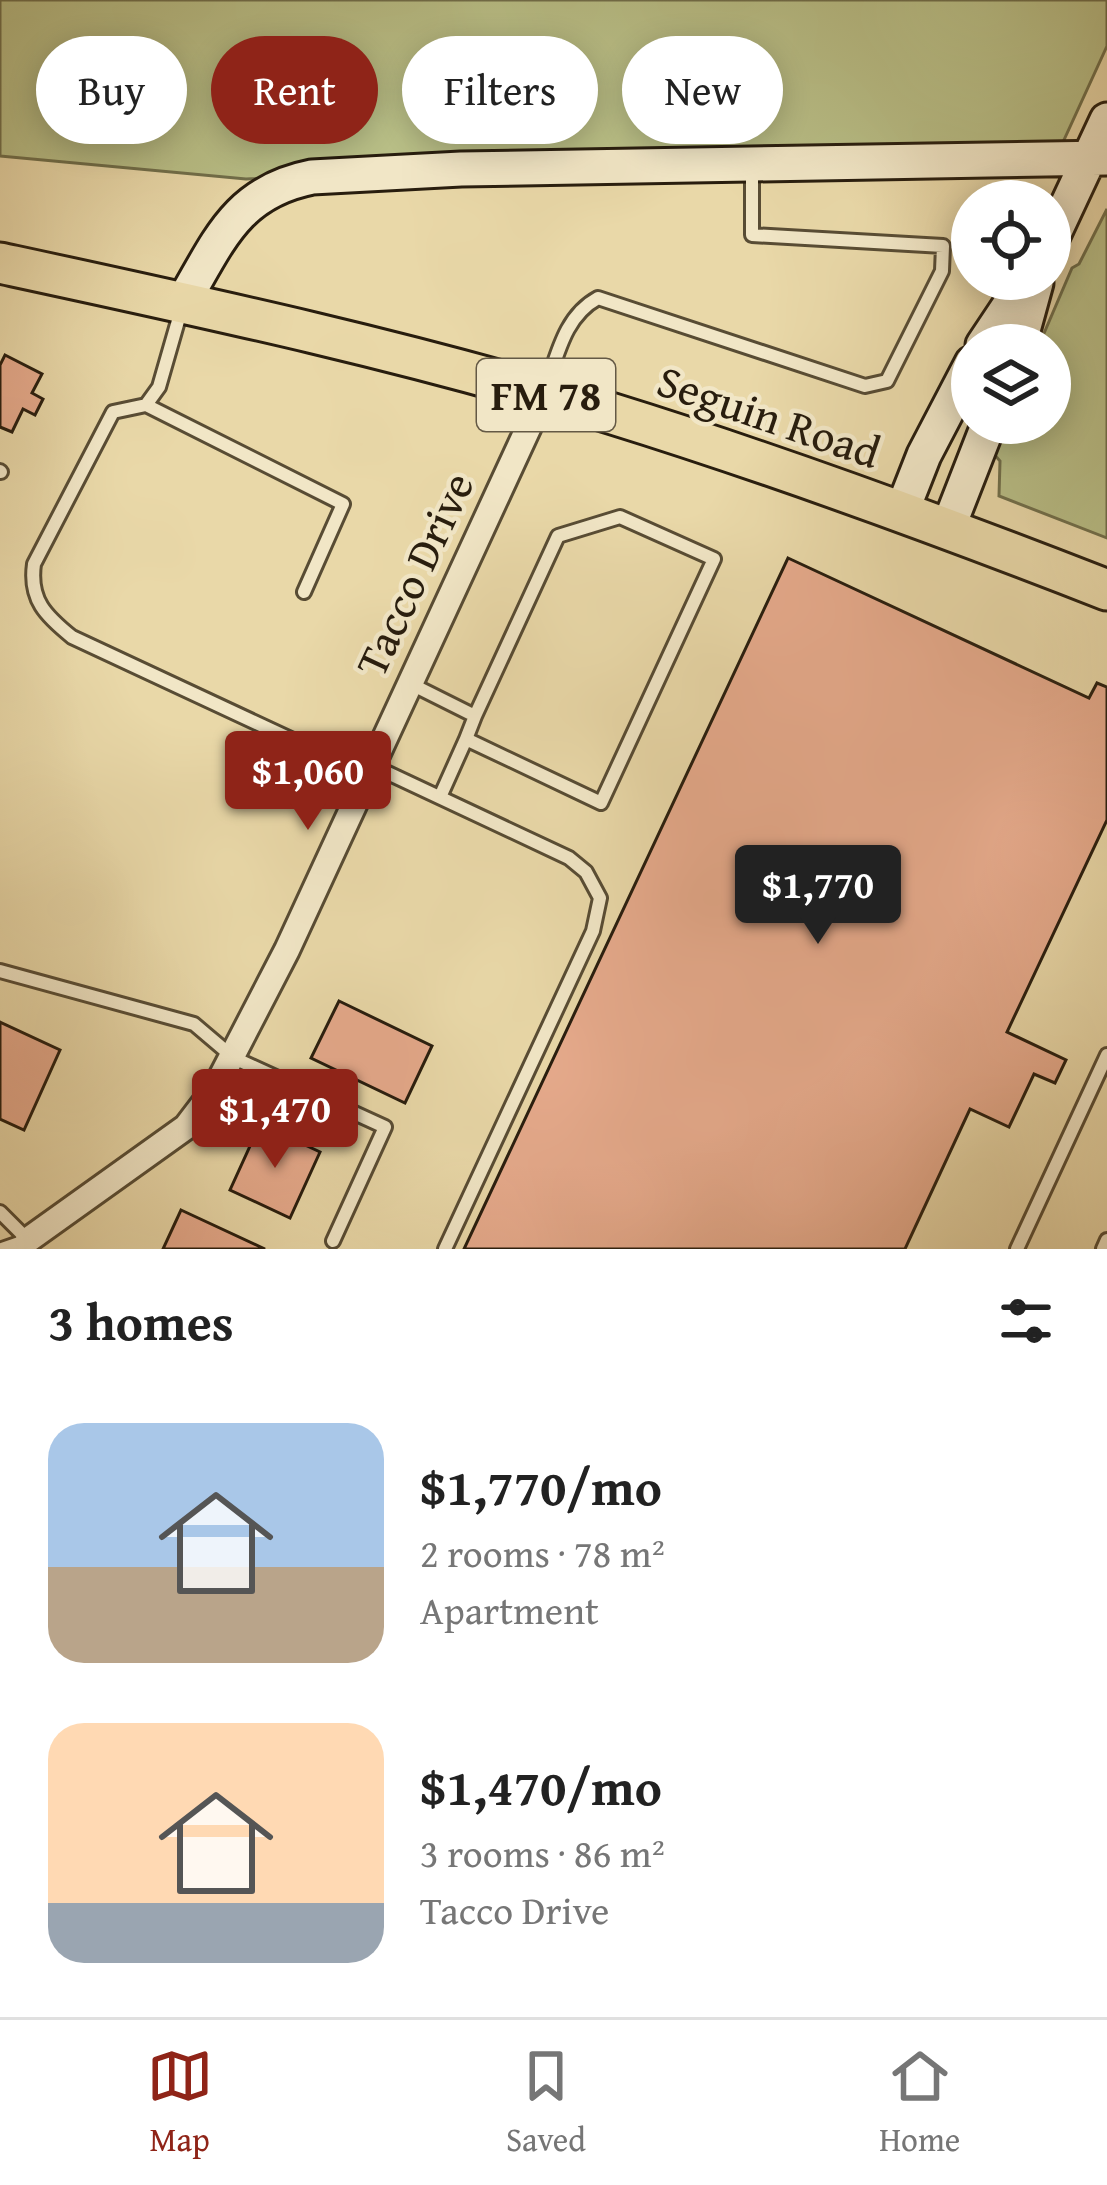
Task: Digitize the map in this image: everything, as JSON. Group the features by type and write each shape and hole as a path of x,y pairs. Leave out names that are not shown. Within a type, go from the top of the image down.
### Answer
{"main road":[{"name":"Seguin Road","path":"0,262 183,302 544,394 902,511 1107,590"}],"street":[{"path":"1071,205 1098,158 1107,120"},
{"path":"183,302 247,203 290,182 461,169 1098,158"},
{"name":"Tacco Drive","path":"28,1240 186,1127 234,1058 544,394"},
{"path":"902,511 951,403"},
{"path":"948,528 981,444"}],"lane":[{"path":"544,394 567,328 581,307 598,298 865,386 887,381 942,271 943,245 752,235 752,164"},
{"path":"183,302 159,387 146,404 113,412 34,565 37,603 72,637 370,770 440,796 568,858 586,872 600,898 592,931 445,1249"},
{"path":"146,404 343,504 304,592"},
{"path":"440,796 558,536 620,518 714,559 601,802 466,739"},
{"path":"410,683 475,716"},
{"path":"0,971 194,1024 234,1058 385,1127 333,1241"},
{"path":"1017,1249 1107,1055"},
{"path":"0,1212 28,1240 2,1249"},
{"path":"1103,1249 1107,1240"}],"green space":[{"path":"0,0 1107,0 1107,46 1063,142 246,179 0,156"},
{"path":"1107,209 1107,538 999,496 1000,461 993,453 997,444 1071,444 1071,324 1048,324 1058,300 1071,300 1071,270 1079,264"}],"building":[{"path":"5,355 42,374 32,393 43,399 35,415 23,409 12,432 0,427 0,365"},
{"path":"788,558 1089,698 1097,683 1107,687 1107,820 1007,1032 1066,1060 1055,1083 1034,1074 1009,1127 970,1109 905,1249 464,1249"},
{"path":"339,1001 432,1046 405,1103 311,1058"},
{"path":"0,1022 60,1050 24,1130 0,1119"},
{"path":"260,1124 320,1152 290,1218 230,1190"},
{"path":"181,1210 265,1249 163,1249"}]}
